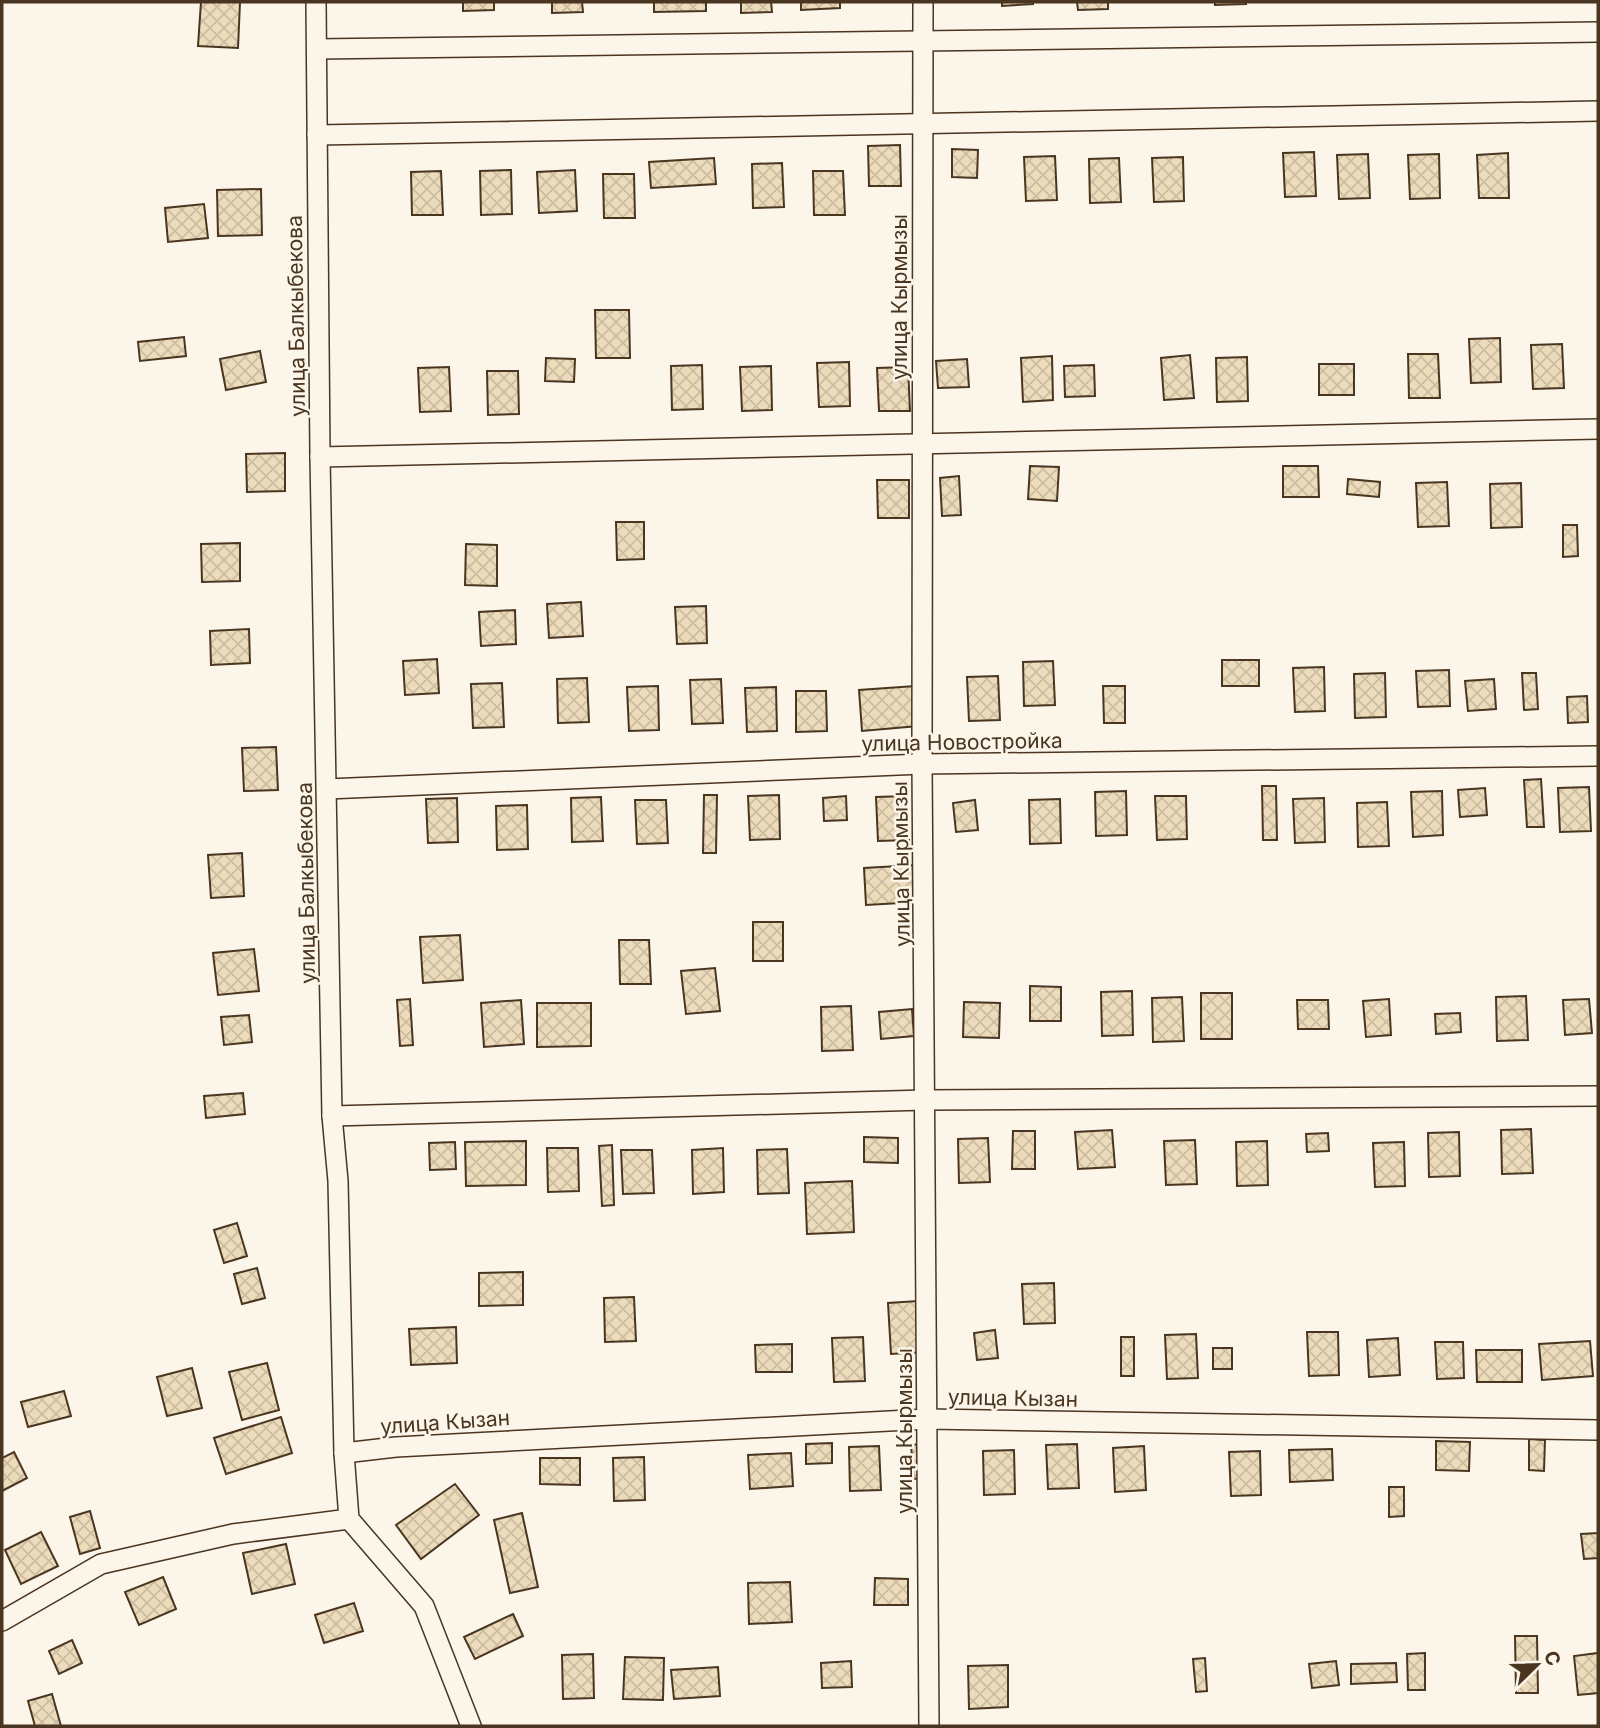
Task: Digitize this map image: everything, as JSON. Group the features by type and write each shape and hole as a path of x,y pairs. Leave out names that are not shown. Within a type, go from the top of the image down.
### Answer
{"street":[{"name":"улица Балкыбекова","path":"316,2 320,457 332,1116 338,1181 344,1452 349,1519"},
{"name":"улица Кырмызы","path":"923,2 922,764 929,1726"},
{"path":"317,49 1598,32"},
{"path":"317,135 1598,111"},
{"path":"320,457 1598,429"},
{"name":"улица Новостройка","path":"327,789 922,764 1598,756"},
{"path":"332,1116 926,1100 1598,1096"},
{"name":"улица Кызан","path":"344,1452 927,1419 1598,1430"},
{"path":"2,1621 101,1564 233,1534 349,1519 425,1606 471,1726"}],"building":[{"path":"201,2 240,2 238,48 198,46"},
{"path":"463,2 494,2 494,10 463,11"},
{"path":"552,2 582,2 583,12 552,13"},
{"path":"654,2 706,2 706,11 654,12"},
{"path":"741,2 771,2 772,12 741,13"},
{"path":"801,2 840,2 840,8 801,10"},
{"path":"1002,2 1033,2 1033,4 1002,6"},
{"path":"1077,2 1108,2 1108,9 1078,10"},
{"path":"1215,2 1246,2 1246,4 1215,5"},
{"path":"900,145 901,186 869,186 868,146"},
{"path":"952,149 978,150 977,178 952,177"},
{"path":"1314,152 1316,196 1285,197 1283,153"},
{"path":"1508,153 1509,198 1479,198 1477,155"},
{"path":"1368,154 1370,198 1339,199 1337,155"},
{"path":"1439,154 1440,198 1410,199 1408,155"},
{"path":"1055,156 1057,200 1026,201 1024,157"},
{"path":"1183,157 1184,201 1154,202 1152,158"},
{"path":"714,158 716,184 651,188 649,162"},
{"path":"1119,158 1121,202 1090,203 1089,159"},
{"path":"782,163 784,207 753,208 752,164"},
{"path":"511,170 512,214 481,215 480,171"},
{"path":"575,170 577,211 539,213 537,172"},
{"path":"441,171 443,215 412,215 411,172"},
{"path":"813,171 843,171 845,215 814,215"},
{"path":"603,174 634,174 635,218 604,218"},
{"path":"261,189 262,235 218,236 217,190"},
{"path":"204,204 208,238 168,242 165,208"},
{"path":"595,310 629,310 630,358 596,358"},
{"path":"184,337 186,356 140,361 138,342"},
{"path":"1500,338 1501,382 1471,383 1469,339"},
{"path":"1562,344 1564,388 1533,389 1531,345"},
{"path":"260,351 266,382 226,390 220,359"},
{"path":"1408,354 1438,354 1440,398 1409,398"},
{"path":"1190,355 1194,398 1164,400 1161,358"},
{"path":"1052,356 1053,400 1023,402 1021,358"},
{"path":"1247,357 1248,401 1217,402 1216,358"},
{"path":"546,358 575,359 574,382 545,381"},
{"path":"967,359 969,387 938,388 936,361"},
{"path":"849,362 850,406 819,407 817,363"},
{"path":"1319,364 1354,364 1354,395 1319,395"},
{"path":"702,365 703,409 672,410 671,366"},
{"path":"1094,365 1095,396 1065,397 1064,366"},
{"path":"771,366 772,410 742,411 740,367"},
{"path":"449,367 451,411 420,412 418,368"},
{"path":"908,367 910,411 879,411 877,368"},
{"path":"487,371 518,371 519,414 488,415"},
{"path":"285,453 285,491 247,492 246,454"},
{"path":"1030,466 1059,467 1057,501 1028,499"},
{"path":"1283,466 1318,466 1319,497 1283,497"},
{"path":"959,476 961,515 942,516 940,478"},
{"path":"1348,479 1380,482 1379,497 1347,494"},
{"path":"877,480 909,480 909,518 878,518"},
{"path":"1447,482 1449,526 1418,527 1416,483"},
{"path":"1521,483 1522,527 1491,528 1490,484"},
{"path":"616,522 644,522 644,559 617,560"},
{"path":"1563,525 1577,525 1578,556 1563,557"},
{"path":"240,543 240,581 202,582 201,544"},
{"path":"466,544 497,545 497,586 465,585"},
{"path":"581,602 583,636 549,638 547,604"},
{"path":"706,606 707,643 677,644 675,607"},
{"path":"515,610 516,644 481,646 479,612"},
{"path":"249,629 250,663 211,665 210,631"},
{"path":"437,659 439,693 405,695 403,661"},
{"path":"1222,660 1259,660 1259,686 1222,686"},
{"path":"1053,661 1055,705 1024,706 1023,662"},
{"path":"1324,667 1325,711 1295,712 1293,668"},
{"path":"1449,670 1450,706 1418,707 1416,671"},
{"path":"1385,673 1386,717 1355,718 1354,674"},
{"path":"1522,673 1536,673 1538,709 1524,710"},
{"path":"998,676 1000,720 969,721 967,677"},
{"path":"587,678 589,722 558,723 557,679"},
{"path":"721,679 723,723 692,724 690,680"},
{"path":"1494,679 1496,709 1468,711 1465,681"},
{"path":"502,683 504,727 473,728 471,684"},
{"path":"658,686 659,730 629,731 627,687"},
{"path":"915,686 918,726 862,731 859,690"},
{"path":"1103,686 1125,686 1125,723 1104,723"},
{"path":"776,687 777,731 747,732 745,688"},
{"path":"796,691 826,691 827,731 796,732"},
{"path":"1587,696 1588,722 1568,723 1567,697"},
{"path":"276,747 278,790 244,791 242,748"},
{"path":"1541,779 1544,827 1527,827 1524,780"},
{"path":"1262,786 1276,786 1277,840 1263,840"},
{"path":"1589,787 1591,831 1560,832 1558,788"},
{"path":"1485,788 1487,815 1460,817 1458,790"},
{"path":"1126,791 1127,835 1096,836 1095,792"},
{"path":"1442,791 1443,835 1413,837 1411,792"},
{"path":"704,795 717,795 716,853 703,853"},
{"path":"779,795 780,839 750,840 748,796"},
{"path":"846,796 847,820 824,821 823,798"},
{"path":"907,796 909,840 878,841 876,797"},
{"path":"1155,796 1186,796 1187,839 1157,840"},
{"path":"601,797 603,841 572,842 571,798"},
{"path":"457,798 458,842 428,843 426,799"},
{"path":"1324,798 1325,842 1295,843 1293,799"},
{"path":"1060,799 1061,843 1030,844 1029,800"},
{"path":"635,800 666,800 668,843 637,844"},
{"path":"975,800 978,830 956,832 953,803"},
{"path":"1387,802 1389,846 1358,847 1357,803"},
{"path":"527,805 528,849 497,850 496,806"},
{"path":"242,853 244,896 211,898 208,855"},
{"path":"916,865 918,902 866,905 864,868"},
{"path":"753,922 783,922 783,961 753,961"},
{"path":"460,935 463,980 423,983 420,937"},
{"path":"619,940 649,940 651,984 620,984"},
{"path":"254,949 259,991 218,995 213,953"},
{"path":"715,968 720,1011 686,1014 681,971"},
{"path":"1030,986 1061,987 1061,1021 1030,1021"},
{"path":"1132,991 1133,1035 1102,1036 1101,992"},
{"path":"1201,993 1232,993 1232,1039 1201,1039"},
{"path":"1526,996 1528,1040 1497,1041 1496,997"},
{"path":"1182,997 1184,1041 1153,1042 1152,998"},
{"path":"410,999 413,1045 400,1046 397,1000"},
{"path":"1389,999 1391,1035 1366,1037 1363,1001"},
{"path":"1589,999 1592,1033 1565,1035 1563,1000"},
{"path":"521,1000 524,1044 484,1047 481,1003"},
{"path":"1297,1000 1328,1000 1329,1029 1298,1029"},
{"path":"964,1002 1000,1003 999,1038 963,1037"},
{"path":"537,1003 591,1003 591,1046 537,1047"},
{"path":"851,1006 853,1050 822,1051 821,1007"},
{"path":"912,1009 914,1036 881,1039 879,1012"},
{"path":"1460,1013 1461,1032 1436,1034 1435,1014"},
{"path":"249,1015 252,1042 224,1045 221,1017"},
{"path":"243,1093 245,1114 206,1118 204,1096"},
{"path":"1531,1129 1533,1173 1502,1174 1501,1130"},
{"path":"1112,1130 1115,1167 1078,1169 1075,1132"},
{"path":"1013,1131 1035,1131 1035,1169 1012,1169"},
{"path":"1459,1132 1460,1176 1429,1177 1428,1133"},
{"path":"1328,1133 1329,1151 1307,1152 1306,1134"},
{"path":"864,1137 898,1138 898,1163 864,1162"},
{"path":"988,1138 990,1182 959,1183 958,1139"},
{"path":"1195,1140 1197,1184 1166,1185 1164,1141"},
{"path":"526,1141 526,1185 466,1186 465,1142"},
{"path":"1267,1141 1268,1185 1237,1186 1236,1142"},
{"path":"455,1142 456,1169 430,1170 429,1143"},
{"path":"1404,1142 1405,1186 1375,1187 1373,1143"},
{"path":"612,1145 614,1205 602,1206 599,1146"},
{"path":"547,1148 578,1148 579,1191 548,1192"},
{"path":"723,1148 724,1192 693,1194 692,1150"},
{"path":"787,1149 789,1193 758,1194 757,1150"},
{"path":"621,1150 652,1150 654,1193 623,1194"},
{"path":"852,1181 854,1232 807,1234 805,1183"},
{"path":"237,1223 247,1256 224,1263 214,1230"},
{"path":"257,1268 265,1298 242,1304 234,1274"},
{"path":"523,1272 523,1305 479,1306 479,1273"},
{"path":"1054,1283 1055,1323 1024,1324 1022,1284"},
{"path":"634,1297 636,1341 605,1342 604,1298"},
{"path":"918,1301 922,1352 891,1354 888,1303"},
{"path":"456,1327 457,1363 411,1365 409,1329"},
{"path":"995,1330 998,1358 977,1360 974,1333"},
{"path":"1307,1332 1338,1332 1339,1375 1309,1376"},
{"path":"1196,1334 1198,1378 1167,1379 1165,1335"},
{"path":"863,1337 865,1381 834,1382 832,1338"},
{"path":"1121,1337 1134,1337 1134,1376 1121,1376"},
{"path":"1398,1338 1400,1375 1369,1377 1367,1340"},
{"path":"1590,1341 1593,1376 1542,1380 1539,1344"},
{"path":"1435,1342 1463,1342 1464,1378 1437,1379"},
{"path":"792,1344 792,1372 756,1372 755,1345"},
{"path":"1213,1348 1232,1348 1232,1369 1213,1369"},
{"path":"1476,1350 1522,1350 1522,1382 1477,1382"},
{"path":"267,1363 279,1410 242,1420 229,1372"},
{"path":"192,1368 202,1408 167,1416 157,1377"},
{"path":"64,1391 71,1416 28,1427 21,1402"},
{"path":"281,1417 292,1453 226,1474 214,1438"},
{"path":"1529,1439 1545,1440 1544,1471 1529,1470"},
{"path":"1436,1441 1470,1442 1469,1471 1436,1470"},
{"path":"832,1443 832,1463 806,1464 806,1444"},
{"path":"923,1444 926,1478 914,1479 911,1445"},
{"path":"1077,1444 1079,1488 1048,1489 1046,1445"},
{"path":"879,1446 881,1490 850,1491 849,1447"},
{"path":"1144,1446 1146,1490 1115,1492 1113,1448"},
{"path":"1332,1449 1333,1480 1290,1482 1289,1450"},
{"path":"1014,1450 1015,1494 984,1495 983,1451"},
{"path":"1260,1451 1261,1495 1231,1496 1229,1452"},
{"path":"14,1452 27,1478 2,1491 2,1458"},
{"path":"791,1453 793,1486 750,1489 748,1455"},
{"path":"644,1457 645,1500 614,1501 613,1458"},
{"path":"540,1458 580,1458 580,1485 540,1484"},
{"path":"455,1484 479,1515 421,1559 396,1525"},
{"path":"1389,1487 1404,1487 1404,1516 1389,1517"},
{"path":"90,1511 100,1548 80,1554 70,1517"},
{"path":"522,1513 538,1587 510,1593 494,1520"},
{"path":"41,1532 58,1566 21,1584 5,1550"},
{"path":"1598,1533 1598,1558 1584,1559 1581,1534"},
{"path":"286,1544 295,1584 252,1594 243,1553"},
{"path":"163,1577 176,1609 139,1625 125,1592"},
{"path":"875,1578 908,1579 908,1605 874,1605"},
{"path":"790,1582 792,1622 749,1624 748,1583"},
{"path":"354,1603 363,1631 324,1643 315,1615"},
{"path":"513,1614 523,1636 475,1659 464,1637"},
{"path":"1515,1636 1537,1636 1538,1693 1516,1693"},
{"path":"72,1640 82,1663 59,1674 49,1651"},
{"path":"1425,1653 1425,1690 1408,1690 1407,1654"},
{"path":"1598,1653 1598,1693 1578,1695 1574,1656"},
{"path":"593,1654 594,1698 563,1699 562,1655"},
{"path":"625,1657 664,1658 663,1700 623,1699"},
{"path":"1205,1658 1207,1691 1196,1692 1193,1659"},
{"path":"851,1661 852,1687 822,1688 821,1663"},
{"path":"1336,1661 1339,1685 1312,1688 1309,1664"},
{"path":"1396,1663 1397,1682 1351,1684 1351,1664"},
{"path":"1008,1665 1008,1707 969,1709 968,1666"},
{"path":"718,1667 720,1696 674,1699 671,1670"},
{"path":"52,1694 61,1726 35,1726 28,1701"}]}
